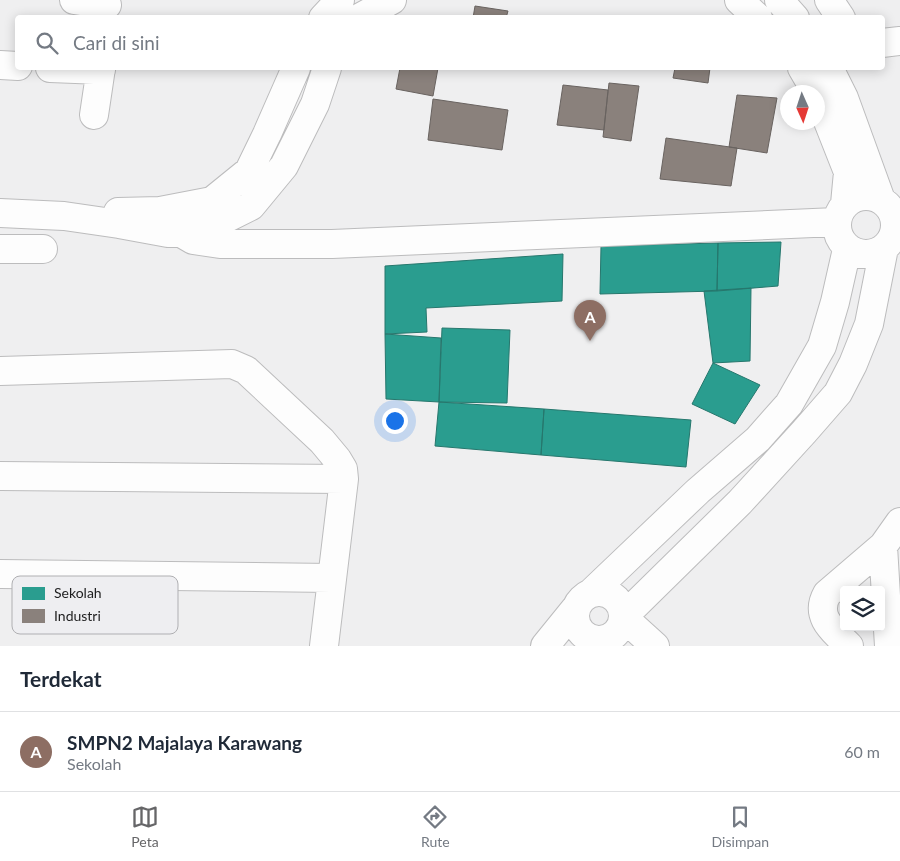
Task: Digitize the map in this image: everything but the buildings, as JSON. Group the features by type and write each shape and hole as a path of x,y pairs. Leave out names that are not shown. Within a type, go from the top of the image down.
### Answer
{"street":[{"path":"74,0 107,8"},
{"path":"364,15 392,0"},
{"path":"739,0 755,15"},
{"path":"779,0 792,15"},
{"path":"829,0 839,15"},
{"path":"885,43 900,41"},
{"path":"0,65 15,66"},
{"path":"94,114 101,70"},
{"path":"64,216 160,211 212,201 249,171 295,70"},
{"path":"168,233 211,226 251,206 284,166 315,104 326,70"},
{"path":"803,70 812,85"},
{"path":"830,70 844,98 881,200"},
{"path":"0,213 64,216 168,233 181,233 193,240 220,244 332,244 840,213 853,198 872,196 889,206 898,223 890,242 876,253 866,255 848,249 840,241 836,232 840,213 848,172 825,114"},
{"path":"0,248 42,249"},
{"path":"609,637 740,502 838,393 853,364 868,324 884,248"},
{"path":"545,646 583,601 698,491 758,440 789,404 822,346 848,249"},
{"path":"0,371 232,364 240,366 322,441 338,459 343,469 344,479 324,646"},
{"path":"0,476 344,479"},
{"path":"849,646 829,626 824,618 822,603 827,594 883,546 900,522"},
{"path":"883,546 890,646"},
{"path":"0,574 166,576"},
{"path":"178,576 331,578"},
{"path":"609,637 622,609 619,602 613,596 606,593 583,601 574,618 581,633 587,637 609,637 655,646"}],"place":[{"name":"SMPN2 Majalaya Karawang","path":"590,341"}]}
